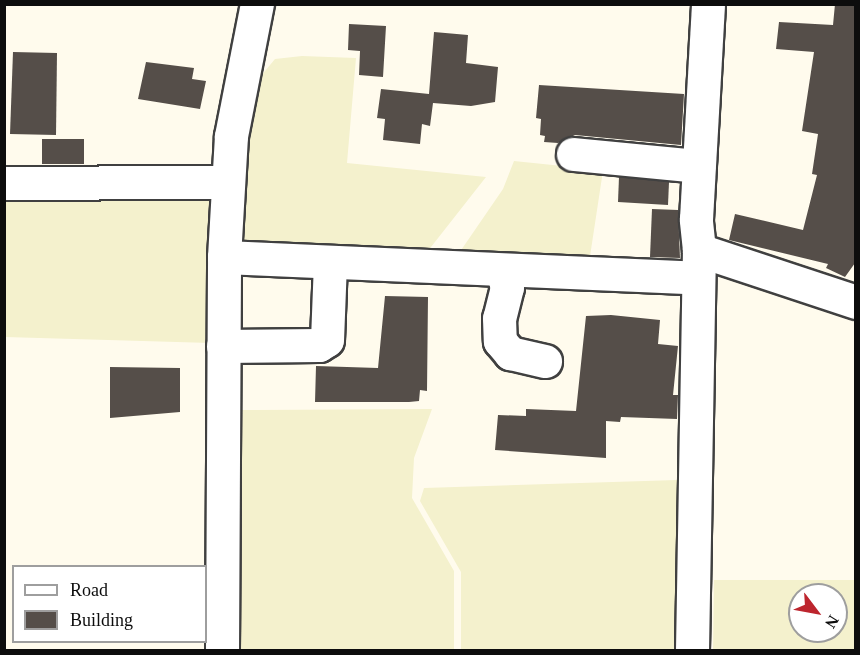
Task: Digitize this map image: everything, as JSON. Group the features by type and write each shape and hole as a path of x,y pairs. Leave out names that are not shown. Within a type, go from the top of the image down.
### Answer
{"street":[{"path":"222,651 224,257 228,182 231,136 257,4"},
{"path":"692,651 698,264 696,219 708,4"},
{"path":"573,154 699,166"},
{"path":"4,183 228,182"},
{"path":"224,257 502,270 698,264 855,302"},
{"path":"223,346 319,345 327,339 330,262"},
{"path":"502,270 507,287 499,318 500,341 510,353 545,361"}],"shaded area":[{"path":"302,56 356,58 347,163 486,177 420,261 236,251 241,172 255,83 275,59"},
{"path":"514,161 572,167 604,164 589,263 455,259 503,189"},
{"path":"5,191 209,194 211,343 5,337"},
{"path":"432,409 414,458 412,498 454,571 454,650 237,650 240,410"},
{"path":"677,480 684,489 681,650 461,650 461,572 420,501 424,488"},
{"path":"714,580 855,580 855,650 713,650"}],"building":[{"path":"835,4 855,4 855,263 845,277 826,268 828,264 729,240 735,214 803,230 817,175 812,174 818,134 802,131 814,52 776,49 779,22 833,25"},
{"path":"349,24 386,26 383,77 359,75 360,51 348,50"},
{"path":"434,32 468,35 466,63 498,67 495,102 471,106 433,103 430,126 422,124 420,144 383,140 385,119 377,118 381,89 429,94"},
{"path":"13,52 57,53 56,135 10,134"},
{"path":"146,62 194,68 192,79 206,81 200,109 138,99"},
{"path":"539,85 684,94 681,145 575,135 558,143 544,142 545,136 540,135 541,119 536,118"},
{"path":"42,139 84,139 84,164 42,164"},
{"path":"619,177 669,182 668,205 618,202"},
{"path":"652,209 678,210 680,258 650,257"},
{"path":"385,296 428,297 427,391 420,390 419,401 409,402 315,402 316,366 378,368"},
{"path":"611,315 660,320 658,344 678,346 673,395 678,395 677,419 621,417 620,422 606,421 606,458 495,450 498,415 526,416 526,409 576,411 586,316"},
{"path":"110,367 180,368 180,412 110,418"}]}
